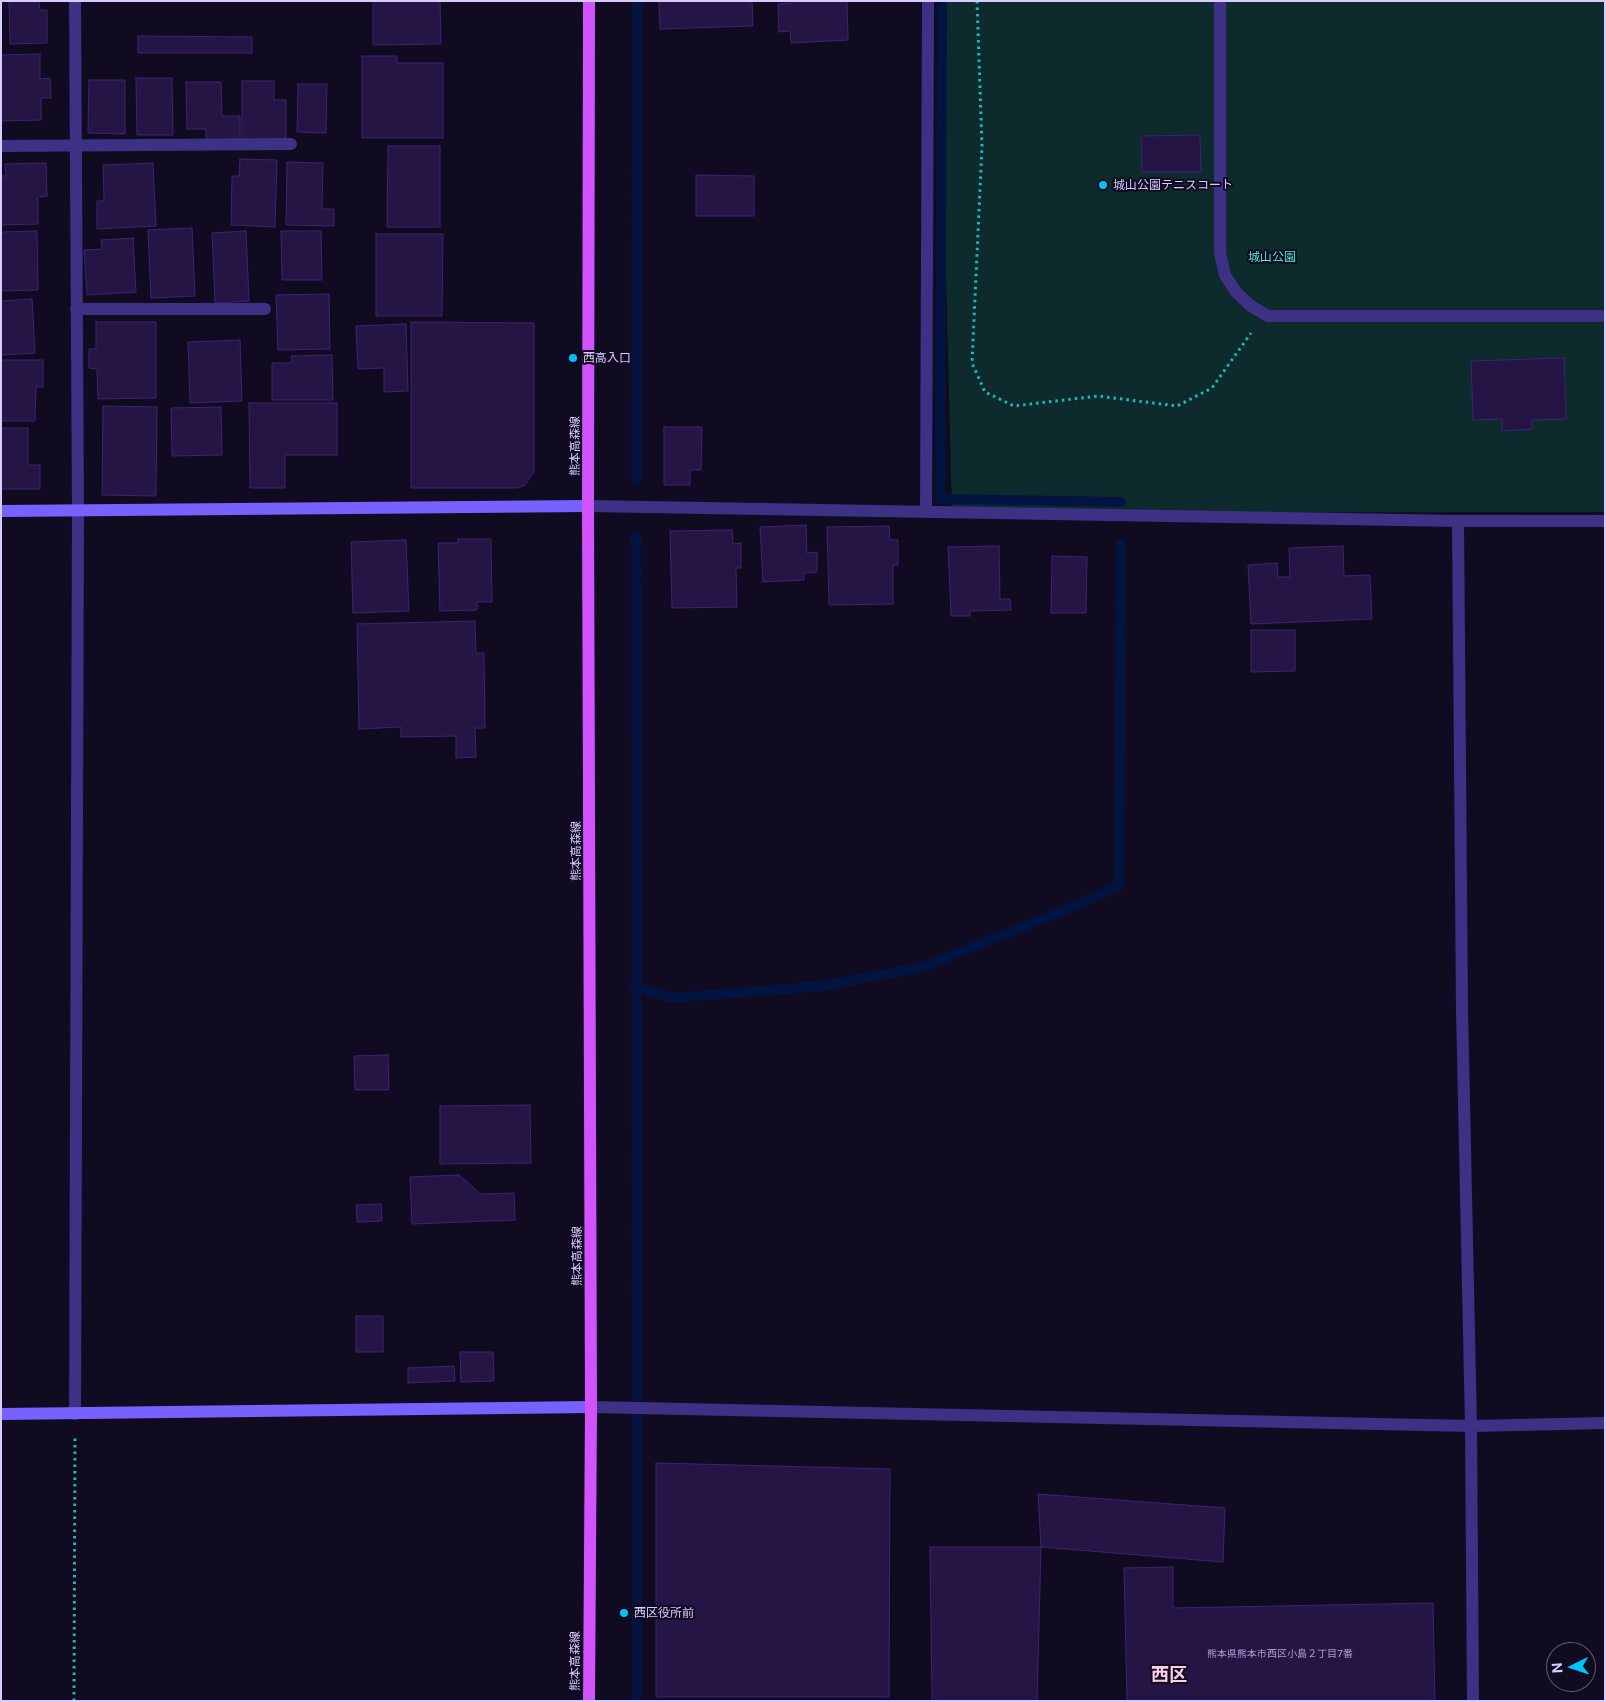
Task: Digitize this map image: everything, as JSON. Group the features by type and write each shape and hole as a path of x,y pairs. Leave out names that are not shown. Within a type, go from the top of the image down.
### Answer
{"main road":[{"name":"熊本高森線","path":"589,1 588,506 591,1406 589,1701"}],"street":[{"path":"75,1414 78,511 76,1"},
{"path":"926,512 928,1"},
{"path":"1220,1 1220,253 1225,275 1236,292 1251,306 1264,314 1278,316 1605,316"},
{"path":"1,146 291,144"},
{"path":"76,309 266,309"},
{"path":"1,511 588,506 1458,521 1605,521"},
{"path":"1458,521 1462,1009 1471,1426 1473,1701"},
{"path":"1,1414 591,1406 1471,1426 1605,1423"}],"path":[{"path":"977,1 982,146 972,363 985,392 1014,406 1098,396 1178,406 1212,388 1264,314"},
{"path":"74,1701 75,1414"}],"green space":[{"name":"城山公園","path":"939,1 1605,1 1605,512 952,513"}],"building":[{"path":"9,1 39,1 40,10 47,10 47,43 10,44"},
{"path":"373,1 440,1 441,44 373,45"},
{"path":"659,1 752,1 753,26 660,29"},
{"path":"793,1 847,1 848,40 791,43 790,31 779,32 778,4 793,3"},
{"path":"138,36 252,37 252,53 138,53"},
{"path":"40,54 40,79 50,78 51,98 41,98 41,120 1,121 1,55"},
{"path":"362,56 397,56 397,63 443,63 443,138 362,138"},
{"path":"136,78 172,78 173,135 137,135"},
{"path":"89,80 125,80 125,134 88,133"},
{"path":"242,81 274,81 274,100 286,100 286,142 242,142"},
{"path":"186,82 221,82 222,116 240,116 240,139 206,140 206,129 187,129"},
{"path":"298,84 327,84 326,133 297,132"},
{"path":"1200,135 1201,172 1142,172 1141,136"},
{"path":"388,146 440,146 440,227 387,227"},
{"path":"240,159 277,160 275,227 231,225 232,176 239,176"},
{"path":"287,162 323,163 322,209 334,209 334,226 286,225"},
{"path":"46,163 47,196 38,197 38,224 1,225 1,176 6,176 5,164"},
{"path":"153,163 156,226 97,229 97,201 104,201 103,165"},
{"path":"696,175 754,176 754,216 696,216"},
{"path":"192,228 195,296 151,298 148,230"},
{"path":"37,231 38,290 1,291 1,232"},
{"path":"246,231 249,301 215,303 212,233"},
{"path":"281,231 321,231 322,280 282,280"},
{"path":"376,234 443,234 442,316 376,316"},
{"path":"133,238 136,292 87,295 84,250 102,249 101,240"},
{"path":"329,294 330,349 278,350 276,295"},
{"path":"32,299 35,353 1,355 1,301"},
{"path":"96,322 156,322 156,398 98,399 97,369 89,368 89,349 96,349"},
{"path":"411,322 534,323 534,472 525,485 518,488 411,488"},
{"path":"406,324 408,391 384,392 384,368 358,369 356,326"},
{"path":"240,340 242,401 190,403 188,342"},
{"path":"332,355 333,400 272,400 272,363 292,363 291,356"},
{"path":"1564,358 1566,419 1532,420 1532,429 1502,431 1502,419 1473,420 1471,361"},
{"path":"1,360 43,360 43,387 36,387 35,421 1,421"},
{"path":"249,403 337,403 337,455 285,455 285,488 250,488"},
{"path":"103,406 157,407 156,496 102,495"},
{"path":"221,407 222,455 172,456 171,408"},
{"path":"664,427 702,427 701,470 690,470 690,485 664,485"},
{"path":"1,428 28,428 28,465 40,465 40,489 1,489"},
{"path":"806,525 807,553 817,552 817,572 804,573 804,580 763,582 760,527"},
{"path":"889,526 890,540 898,540 898,565 893,565 893,604 829,605 827,527"},
{"path":"732,530 733,544 741,543 741,568 736,568 737,607 672,608 670,531"},
{"path":"458,539 491,539 492,602 477,602 477,610 440,611 438,543 458,543"},
{"path":"406,540 409,611 353,613 351,542"},
{"path":"999,546 1000,599 1010,599 1011,610 970,611 970,616 951,616 948,547"},
{"path":"1343,546 1344,576 1370,575 1372,619 1251,624 1248,565 1277,563 1278,577 1290,577 1289,548"},
{"path":"1052,556 1087,557 1086,613 1051,613"},
{"path":"475,621 476,653 484,653 485,728 475,728 476,757 456,758 456,736 401,737 401,727 359,729 357,624"},
{"path":"1251,630 1295,630 1295,671 1251,672"},
{"path":"388,1055 389,1090 355,1090 354,1056"},
{"path":"530,1105 531,1163 440,1164 440,1106"},
{"path":"459,1175 481,1194 514,1193 515,1220 412,1224 410,1177"},
{"path":"381,1204 382,1221 357,1222 356,1205"},
{"path":"356,1316 383,1316 383,1352 356,1352"},
{"path":"460,1352 493,1352 494,1381 461,1382"},
{"path":"454,1366 455,1381 408,1383 408,1368"},
{"path":"656,1463 890,1469 889,1697 656,1697"},
{"path":"1038,1494 1225,1508 1223,1562 1041,1547"},
{"path":"930,1547 1041,1547 1037,1701 932,1701"},
{"path":"1173,1567 1173,1608 1433,1603 1435,1701 1127,1701 1124,1568"}],"waterway":[{"path":"636,479 637,1"},
{"path":"942,1 940,499 1121,502"},
{"path":"636,536 637,1701"},
{"path":"635,987 672,998 823,986 923,967 1063,911 1119,886 1121,544"}],"place":[{"name":"城山公園テニスコート","path":"1103,185"},
{"name":"西高入口","path":"573,358"},
{"name":"西区役所前","path":"624,1613"}],"district":[{"name":"西区","path":"1169,1675"}]}
